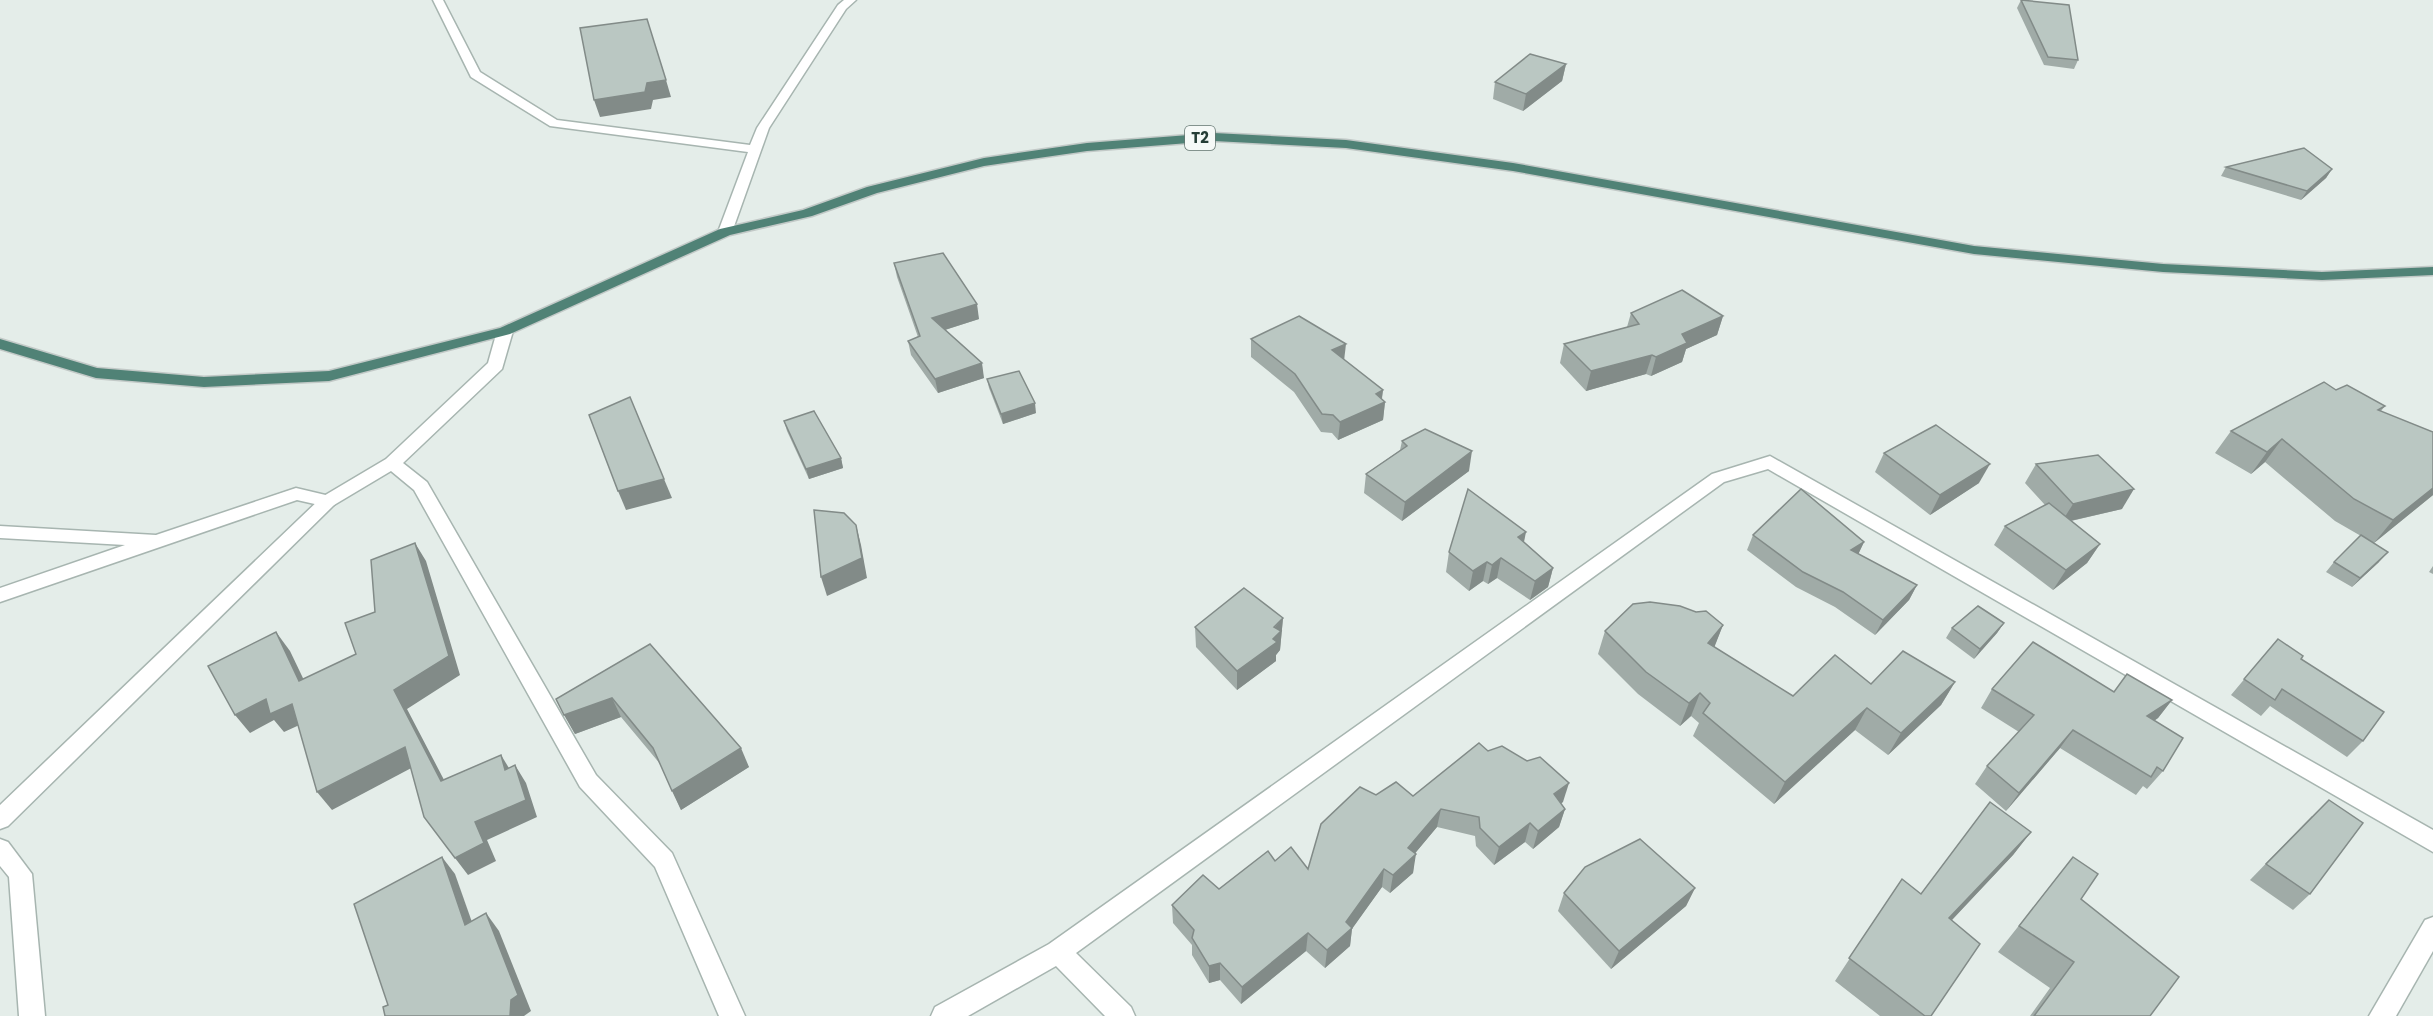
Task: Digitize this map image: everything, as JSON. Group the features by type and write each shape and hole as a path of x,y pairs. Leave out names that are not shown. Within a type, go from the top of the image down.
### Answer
{"highway":[{"name":"T2","path":"0,344 96,373 204,382 329,376 505,331 725,232 807,213 872,190 984,162 1087,147 1214,137 1346,144 1514,167 1974,250 2163,268 2322,276 2433,271"}],"street":[{"path":"438,0 475,74 554,123 755,149"},
{"path":"725,232 763,128 842,7 851,0"},
{"path":"0,819 328,501 392,463 496,365 505,331"},
{"path":"944,1016 1058,952 1719,478 1770,462 2433,842"},
{"path":"392,463 421,486 588,781 664,860 732,1016"},
{"path":"0,595 296,494 328,501"},
{"path":"0,532 161,540"},
{"path":"0,849 20,874 32,1016"},
{"path":"2382,1016 2433,928"},
{"path":"1058,952 1122,1016"}],"building":[{"path":"2021,0 2069,5 2078,60 2048,57"},
{"path":"647,19 666,80 647,83 645,92 594,100 580,28"},
{"path":"1530,54 1566,64 1526,94 1495,82"},
{"path":"2304,148 2332,169 2307,191 2226,167"},
{"path":"943,253 977,304 932,318 982,363 935,379 908,341 920,336 894,263"},
{"path":"1682,290 1723,316 1682,334 1687,343 1656,357 1652,355 1591,371 1564,344 1639,324 1631,313"},
{"path":"1299,316 1346,344 1332,350 1383,390 1376,394 1385,402 1340,422 1333,415 1322,414 1295,374 1251,339"},
{"path":"1019,371 1035,403 1001,414 987,379"},
{"path":"2324,382 2336,390 2347,385 2385,406 2378,410 2433,432 2433,488 2393,520 2354,499 2282,439 2267,452 2231,431"},
{"path":"630,397 664,479 618,491 589,415"},
{"path":"814,411 841,458 806,469 784,421"},
{"path":"1936,425 1990,464 1940,495 1884,453"},
{"path":"1425,429 1472,451 1405,502 1366,474 1407,446 1402,441"},
{"path":"2098,455 2134,489 2073,504 2036,464"},
{"path":"1468,489 1526,532 1518,537 1553,568 1535,581 1501,558 1492,565 1487,562 1473,571 1449,552"},
{"path":"1801,489 1864,542 1851,550 1917,585 1883,620 1843,592 1803,572 1753,535"},
{"path":"2049,503 2100,544 2066,570 2005,526"},
{"path":"814,510 844,513 856,525 862,558 821,577"},
{"path":"2361,535 2388,552 2360,578 2334,562"},
{"path":"415,543 449,656 394,690 441,781 501,755 505,770 515,765 526,800 475,822 484,843 455,858 424,817 405,747 317,792 292,704 270,714 266,699 235,715 208,666 276,632 299,681 356,654 345,623 375,612 371,560"},
{"path":"1244,588 1283,618 1274,627 1281,631 1273,639 1277,642 1237,671 1195,627"},
{"path":"1650,602 1680,606 1696,612 1706,611 1723,625 1708,643 1793,696 1835,655 1871,684 1903,651 1955,682 1901,733 1867,708 1785,782 1703,713 1710,703 1700,693 1689,703 1646,672 1605,631 1633,604"},
{"path":"1978,606 2004,623 1980,649 1952,628"},
{"path":"2278,639 2303,656 2301,659 2384,712 2363,741 2282,689 2275,700 2244,679"},
{"path":"2033,642 2114,692 2127,674 2172,700 2147,716 2183,738 2163,771 2157,767 2151,777 2073,730 2019,793 1987,766 2034,715 1992,689"},
{"path":"650,644 741,748 672,791 653,748 612,698 564,715 556,699"},
{"path":"1479,743 1488,751 1502,746 1527,761 1540,757 1569,783 1554,794 1565,809 1538,831 1530,823 1499,847 1480,828 1479,817 1441,809 1408,848 1416,854 1393,875 1384,869 1346,922 1352,928 1327,950 1308,933 1242,987 1220,963 1209,966 1192,938 1194,930 1172,905 1203,875 1219,889 1268,851 1275,861 1291,847 1308,869 1321,824 1360,787 1376,795 1396,782 1413,796"},
{"path":"2329,800 2363,823 2310,894 2266,864"},
{"path":"1990,802 2031,832 1949,918 1980,944 1931,1016 1925,1016 1849,958 1902,879 1921,894"},
{"path":"1640,839 1695,888 1619,951 1564,893 1585,867"},
{"path":"442,857 465,925 486,913 518,995 511,1000 510,1016 385,1016 383,1007 388,1005 354,904"},
{"path":"2073,857 2098,874 2081,899 2179,977 2150,1016 2034,1016 2074,962 2019,926"}]}
